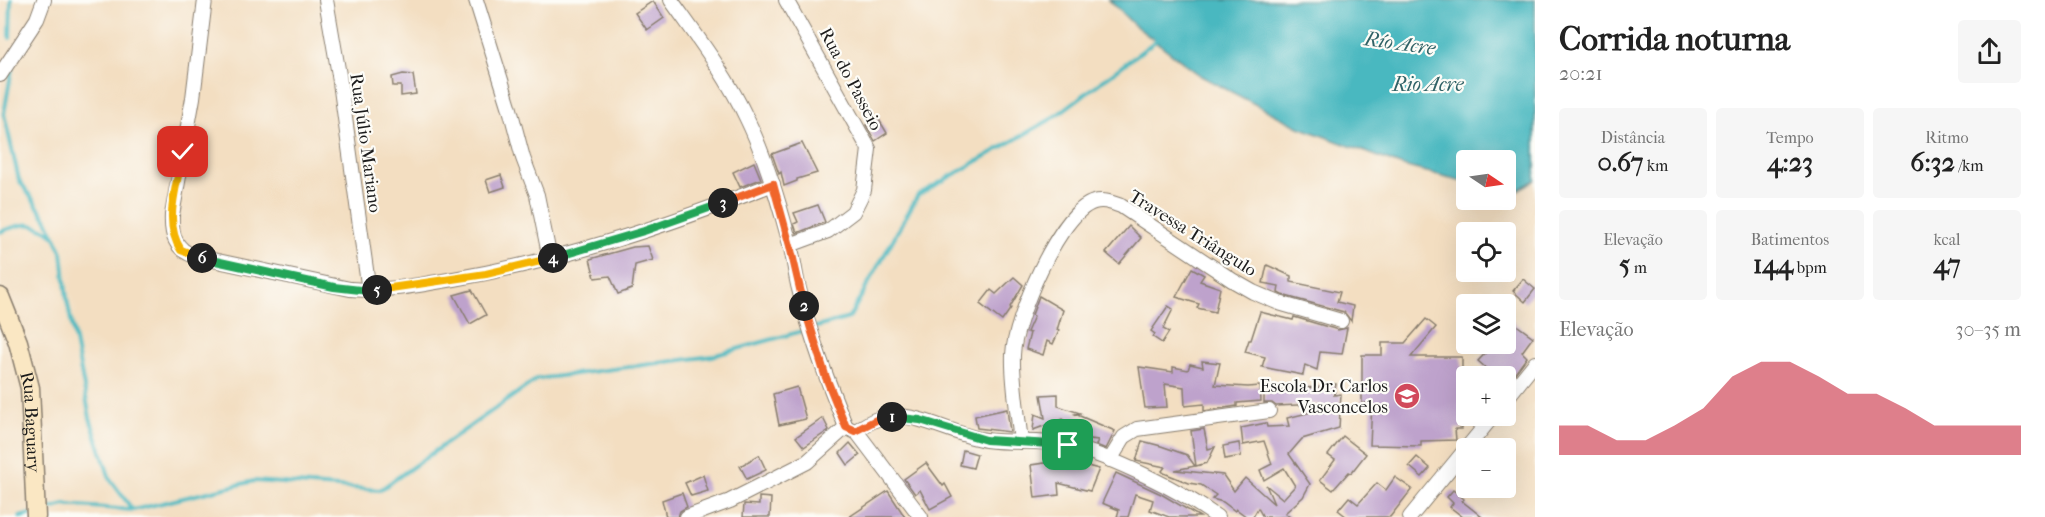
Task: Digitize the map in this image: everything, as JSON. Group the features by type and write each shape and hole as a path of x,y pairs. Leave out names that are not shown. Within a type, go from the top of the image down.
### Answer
{"street":[{"path":"0,75 37,19 45,0"},
{"path":"205,0 193,98 173,207 172,230 178,245 186,253 334,287 369,291 423,285 486,274 550,259 644,231 773,184"},
{"name":"Rua Júlio Mariano","path":"326,0 339,75 369,291"},
{"path":"476,0 523,158 537,195 550,259"},
{"path":"671,0 707,51 738,101 752,129 773,184 799,290 825,375 851,429 915,515"},
{"name":"Rua do Passeio","path":"786,0 869,149 864,190 853,212 828,231 790,246"},
{"name":"Travessa Triângulo","path":"1022,442 1013,355 1016,332 1034,286 1060,235 1075,214 1093,202 1108,201 1121,206 1252,292 1279,303 1341,321"},
{"name":"Rua Baguary","path":"0,297 18,342 30,388 36,517"},
{"path":"1516,387 1535,363"},
{"path":"1110,460 1124,437 1137,429 1269,411"},
{"path":"687,517 730,501 807,462 851,429 880,418 902,417 986,440 1068,445 1110,460 1195,501 1216,517"},
{"path":"1410,517 1485,426"}],"water":[{"name":"Rio Acre","path":"1109,0 1535,0 1535,180 1516,191 1516,150 1456,150 1456,179 1403,166 1299,127 1201,76 1133,24"}],"building":[{"path":"653,1 664,18 647,30 635,13"},
{"path":"403,74 413,75 416,94 401,96 401,86 393,86 392,77"},
{"path":"878,118 887,133 875,141 866,125"},
{"path":"802,143 817,173 784,186 781,172 779,174 772,154"},
{"path":"754,162 761,179 740,187 733,172"},
{"path":"501,175 505,187 490,192 486,180"},
{"path":"818,205 825,222 797,233 794,224 798,222 794,213"},
{"path":"1129,226 1141,238 1119,264 1106,253"},
{"path":"648,246 653,260 635,265 632,289 618,294 610,276 595,278 590,259 633,247"},
{"path":"1267,265 1291,276 1291,282 1340,292 1337,302 1353,306 1351,321 1344,312 1282,295 1278,293 1279,286 1263,283"},
{"path":"1192,268 1204,275 1200,281 1220,288 1215,312 1197,308 1199,304 1176,297"},
{"path":"1014,277 1023,285 1002,321 980,304 991,290 996,294"},
{"path":"1523,279 1535,289 1525,302 1513,291"},
{"path":"472,290 486,315 470,324 454,295"},
{"path":"1039,296 1063,310 1057,330 1059,331 1053,344 1047,341 1043,355 1026,349 1030,333 1027,332"},
{"path":"1168,306 1173,309 1163,329 1169,332 1162,343 1153,337 1155,334 1151,331"},
{"path":"1260,312 1293,320 1294,317 1338,330 1347,328 1342,354 1320,352 1317,370 1305,365 1303,375 1262,367 1265,357 1245,352"},
{"path":"1426,319 1436,327 1411,357 1462,357 1462,366 1456,366 1456,426 1462,426 1462,429 1455,429 1456,440 1421,441 1421,446 1370,445 1372,403 1362,403 1362,355 1382,355 1382,343 1405,343"},
{"path":"1516,325 1533,337 1522,352 1527,357 1516,372 1516,366 1484,366 1478,361 1485,354 1516,354"},
{"path":"1202,361 1220,363 1215,385 1260,386 1261,401 1237,403 1237,406 1204,411 1204,404 1185,406 1184,387 1165,384 1167,407 1145,408 1139,367 1173,372 1173,367 1188,370 1190,364 1203,367"},
{"path":"1324,384 1336,384 1334,395 1341,394 1339,428 1302,439 1289,454 1310,484 1303,497 1285,513 1290,517 1263,517 1258,508 1253,517 1247,517 1223,502 1212,499 1216,495 1201,485 1164,473 1162,471 1165,467 1136,461 1142,441 1161,446 1187,455 1195,466 1175,470 1223,475 1234,491 1245,478 1274,504 1266,485 1283,499 1295,486 1284,468 1264,480 1260,470 1272,464 1264,441 1243,445 1241,428 1266,423 1267,427 1289,426 1287,418 1320,410 1319,404 1276,406 1272,403 1264,403 1264,393 1283,390 1286,385 1302,385 1301,388 1324,387"},
{"path":"797,387 806,419 779,425 773,394"},
{"path":"1058,394 1058,406 1080,413 1075,414 1115,431 1106,449 1096,445 1098,440 1064,436 1063,419 1033,430 1035,414 1045,418 1041,395"},
{"path":"1007,409 1010,432 977,428 975,416"},
{"path":"823,418 829,430 804,447 796,437"},
{"path":"1204,429 1208,449 1215,447 1207,463 1196,466 1191,431"},
{"path":"1343,436 1366,454 1333,490 1320,480 1335,460 1328,455"},
{"path":"850,443 860,455 848,465 840,453"},
{"path":"1239,443 1241,456 1225,459 1223,446"},
{"path":"963,450 977,454 973,468 960,465"},
{"path":"759,455 766,470 747,479 740,466"},
{"path":"1417,457 1430,468 1422,477 1409,466"},
{"path":"1064,460 1099,469 1090,491 1058,483 1059,495 1035,498 1031,465"},
{"path":"926,463 943,486 945,484 952,497 930,509 920,490 915,494 904,479"},
{"path":"1116,473 1161,494 1200,517 1169,517 1150,510 1153,500 1135,494 1128,517 1117,517 1119,510 1102,503"},
{"path":"703,475 708,491 691,496 685,483"},
{"path":"1395,477 1412,489 1390,517 1347,517 1338,510 1349,497 1358,504 1377,483 1386,490"},
{"path":"1453,490 1456,492 1456,498 1463,498 1462,501 1482,517 1463,517 1450,507 1453,503 1447,497"},
{"path":"888,491 905,517 849,517"},
{"path":"682,493 687,507 680,511 678,517 666,517 662,500"},
{"path":"759,497 771,498 770,517 743,517 744,504 759,505"}],"waterway":[{"path":"10,38 11,0"},
{"path":"41,511 65,505 133,510 254,481 380,490 537,379 712,356 849,318 918,195 1053,118 1158,39"},
{"path":"12,68 4,114 19,180 47,220 62,252 67,300 90,418 110,479 132,509"},
{"path":"0,232 16,226 29,225 41,228 55,236"},
{"path":"20,517 31,514"}],"place":[{"name":"Escola Dr. Carlos Vasconcelos","path":"1407,396"}],"route":[{"path":"183,152 172,215 172,230 181,250 194,256 334,287 369,291 423,285 486,274 550,259 644,231 773,184 799,290 825,375 846,427 855,431 880,418 902,417 920,420 986,440 1068,445"}],"water label":[{"name":"Río Acre","path":"1400,43"}]}
